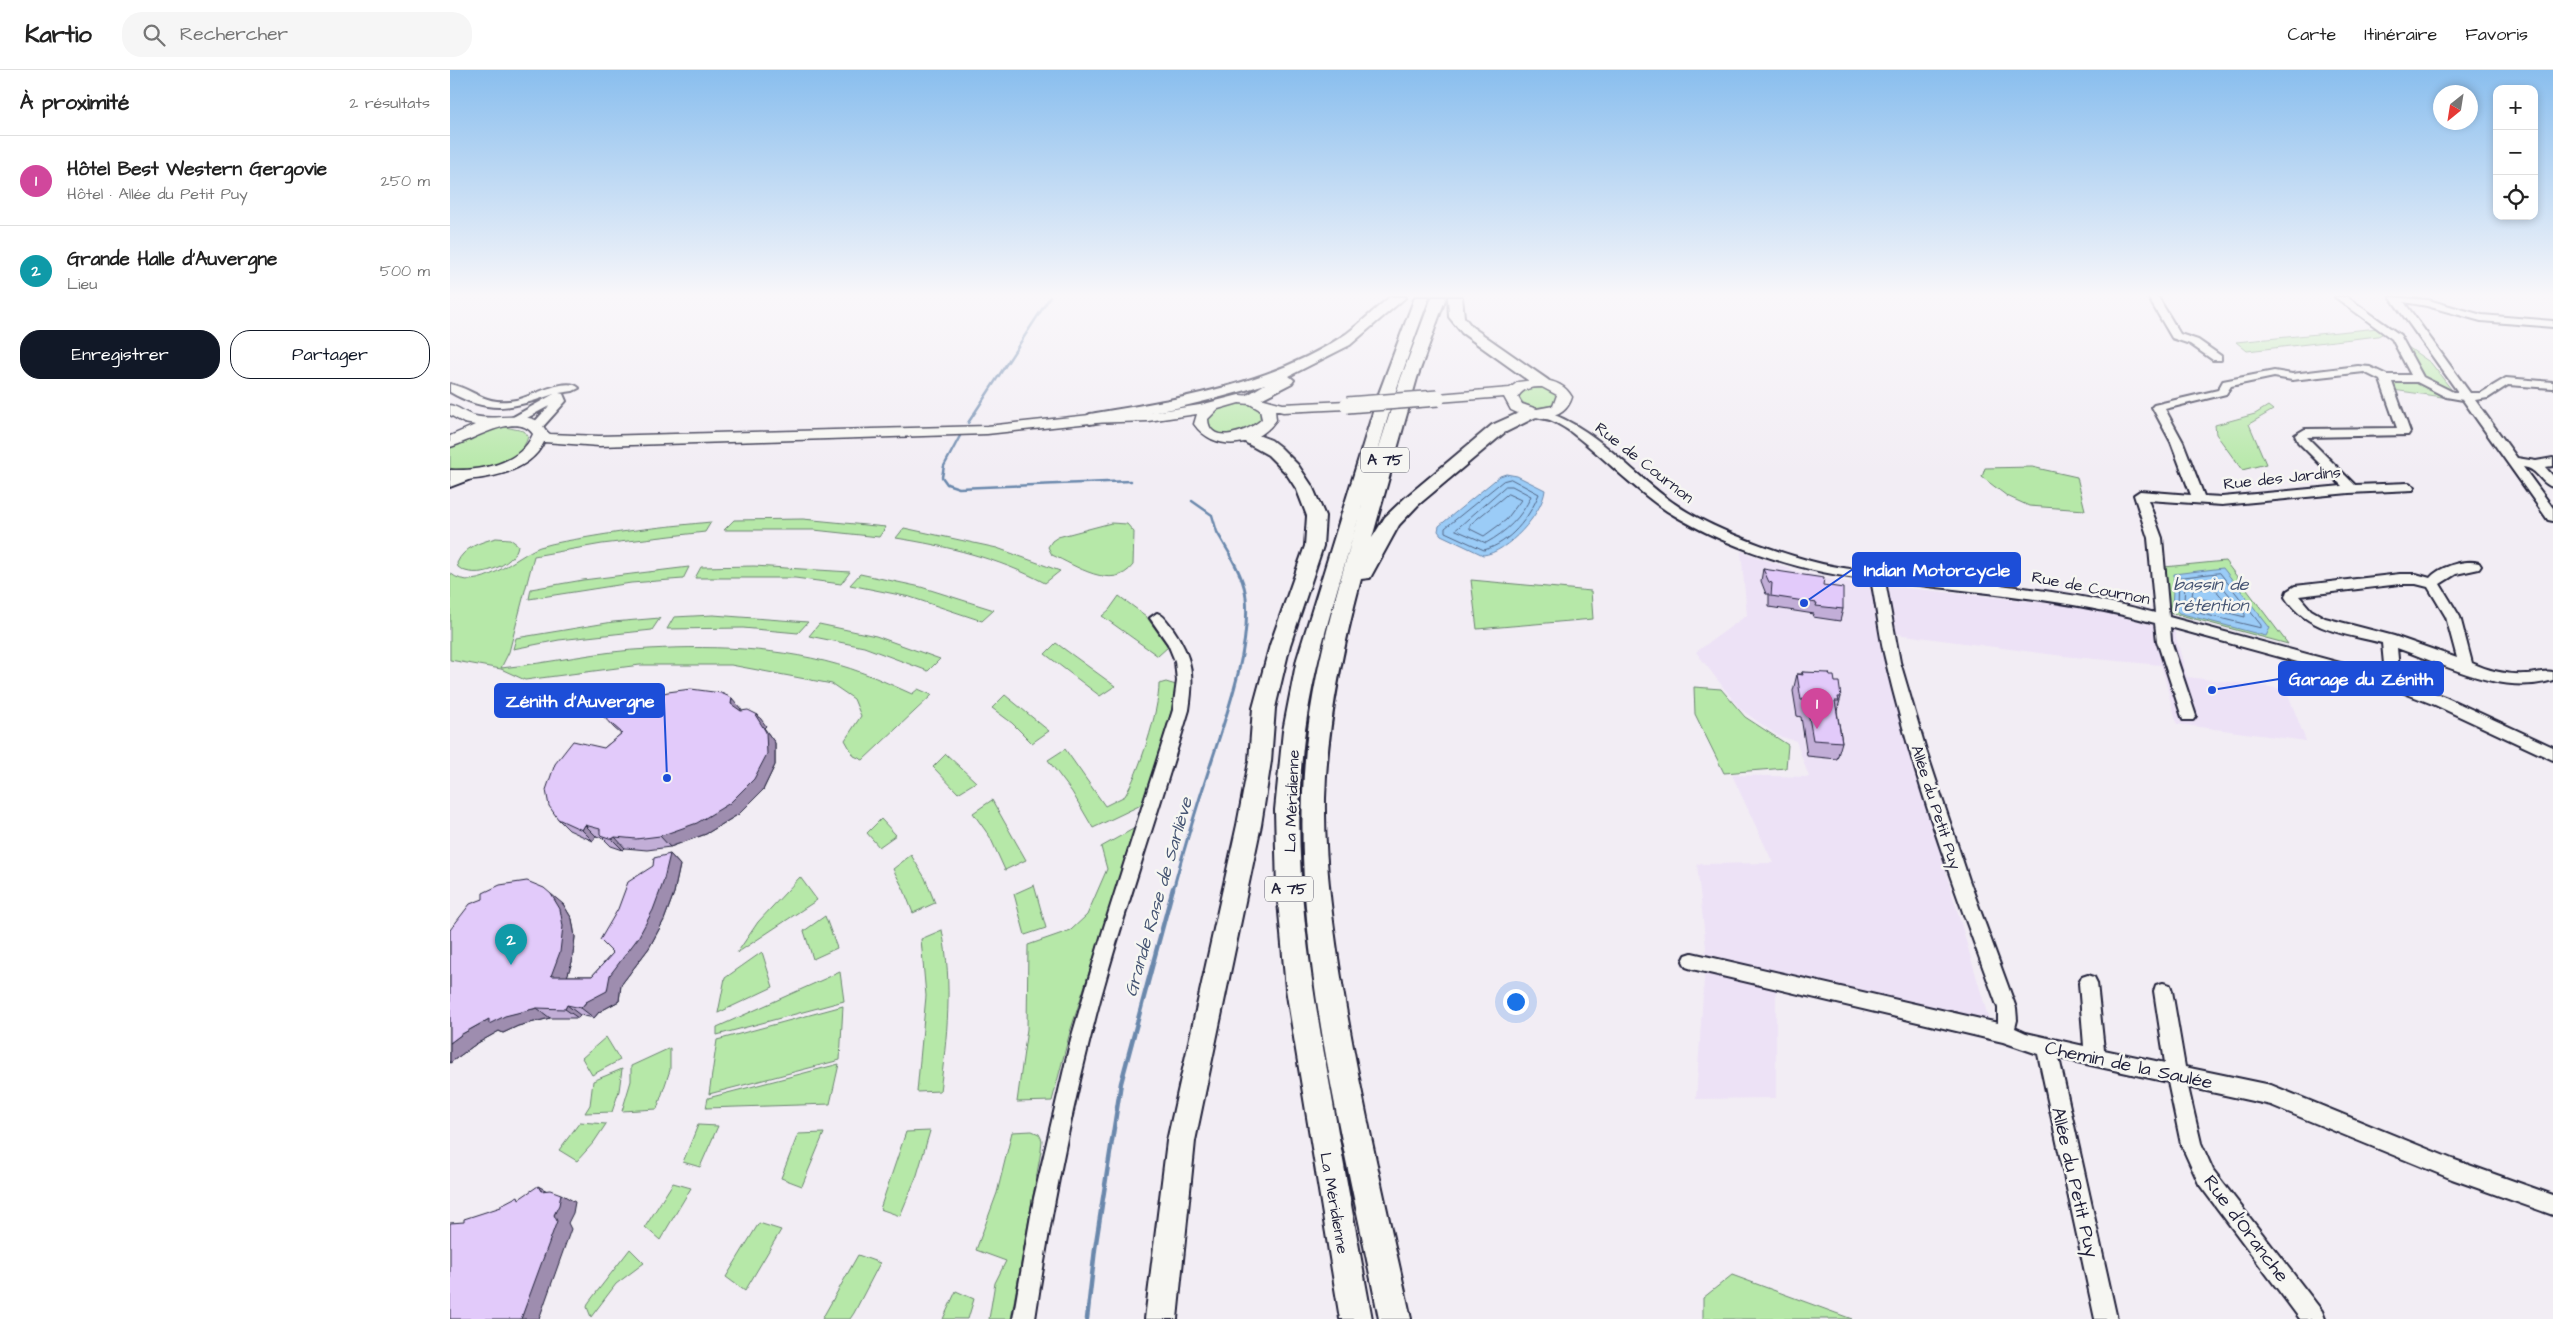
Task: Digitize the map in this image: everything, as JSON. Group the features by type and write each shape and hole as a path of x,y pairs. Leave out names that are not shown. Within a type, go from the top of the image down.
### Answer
{"highway":[{"path":"1090,419 1156,407 1271,376 1319,355"},
{"path":"1255,401 1323,355"},
{"name":"La Méridienne","path":"1356,1319 1299,989 1289,890 1287,810 1294,731 1307,659 1365,463 1401,355"},
{"name":"La Méridienne","path":"1395,1319 1329,983 1318,890 1314,814 1318,733 1324,690 1338,625 1405,390 1418,355"},
{"path":"1503,355 1542,383"},
{"path":"1338,625 1377,544 1392,521 1412,501 1498,429 1535,413"},
{"path":"1161,1319 1181,1141 1247,834 1260,761 1264,708 1280,645 1314,546 1316,516 1306,490 1292,470 1265,444 1247,436"},
{"path":"1260,761 1276,709 1288,653 1315,573 1347,487 1365,463"}],"main road":[{"path":"1542,383 1550,384 1563,392 1565,397 1562,406 1556,410 1535,413 1522,410 1513,398 1524,384 1542,383"},
{"path":"1148,417 1212,406 1229,400 1255,401 1283,408 1438,398 1513,398"},
{"path":"1255,401 1267,408 1269,420"},
{"path":"452,437 495,424 512,422 530,424 547,438 599,441 948,432 1033,426 1090,419 1148,417 1185,419 1201,424 1208,433 1216,437 1227,439 1247,436 1257,432 1269,420 1347,405"},
{"path":"1201,424 1202,418 1212,406"},
{"path":"450,409 468,420 495,424"},
{"path":"450,419 456,425 452,437"},
{"path":"515,462 534,448 538,431"},
{"path":"455,478 499,469 548,451 599,441"}],"street":[{"path":"2213,355 2217,358"},
{"path":"2406,355 2419,379"},
{"path":"2438,355 2516,462 2553,517"},
{"path":"2199,499 2177,442 2158,407 2222,392 2227,383 2274,374 2292,377 2366,369 2386,378 2419,379 2450,395 2469,397 2484,396 2506,380 2553,385"},
{"name":"Rue des Jardins","path":"2161,620 2155,538 2140,495 2222,501 2349,489 2349,485 2302,439 2301,435 2306,433 2404,432 2386,378"},
{"path":"450,387 480,402 501,405 526,400 557,389 574,388"},
{"path":"512,422 574,388"},
{"path":"538,431 574,388"},
{"path":"1562,406 1579,432"},
{"path":"1535,413 1555,418 1579,432"},
{"name":"Rue de Cournon","path":"1579,432 1670,507 1687,517 1738,540 1797,562 1841,572 2055,596 2115,607 2393,683 2440,701 2553,754"},
{"path":"2516,462 2536,464 2553,462"},
{"path":"2536,464 2553,483"},
{"path":"2349,489 2409,487"},
{"path":"2433,584 2435,579 2453,570 2474,566"},
{"name":"Allée du Petit Puy","path":"1877,577 1893,661 1937,811 1980,938 2007,1008 2008,1020 2004,1033"},
{"path":"2465,666 2453,617 2433,584 2416,579 2400,579 2292,594 2292,598 2313,619 2389,640 2490,676 2533,681 2548,676"},
{"path":"1024,1319 1047,1186 1072,1070 1091,998 1182,710 1185,665 1178,646 1157,618"},
{"path":"2161,620 2164,641 2188,716"},
{"path":"2389,640 2393,683"},
{"name":"Chemin de la Saulée","path":"1692,962 2004,1033 2025,1042 2271,1094 2452,1169 2553,1205"},
{"path":"2088,983 2095,1056"},
{"name":"Rue d'Oranche","path":"2163,991 2176,1074 2191,1144 2206,1177 2314,1319"},
{"name":"Allée du Petit Puy","path":"2046,1045 2106,1319"}],"shaded area":[{"path":"1741,551 1796,571 1833,580 1872,585 1920,783 1989,1020 1776,971 1776,1098 1696,1099 1706,948 1697,864 1773,863 1732,775 1809,777 1796,741 1778,736 1740,709 1696,652 1747,615"},
{"path":"1888,586 2079,606 2174,630 2187,677 2286,689 2306,741 2177,724 2161,665 2063,656 1896,634"}],"green space":[{"path":"2411,355 2420,355 2431,363 2454,393 2427,381"},
{"path":"2394,382 2418,382 2449,398 2393,390 2391,385"},
{"path":"1542,386 1557,394 1558,398 1553,405 1534,408 1520,401 1519,394 1525,389"},
{"path":"1230,404 1246,404 1257,408 1260,411 1260,422 1233,434 1219,434 1212,431 1206,425 1211,413"},
{"path":"2268,406 2273,410 2249,424 2266,464 2242,470 2216,434 2215,425 2255,414"},
{"path":"505,427 524,431 528,436 517,454 496,466 483,469 471,471 450,468 450,448 453,445 491,428"},
{"path":"2032,467 2077,477 2085,510 2029,506 2007,496 1982,477 1985,468"},
{"path":"803,519 886,527 879,537 814,530 724,530 734,520"},
{"path":"711,522 705,532 602,544 534,556 509,652 501,668 630,650 730,648 785,653 812,658 863,673 912,694 918,689 932,695 863,760 854,756 845,740 861,716 854,699 832,684 731,665 640,665 525,680 501,669 450,660 450,573 461,579 472,580 496,572 531,551 552,544 619,532"},
{"path":"1111,523 1127,524 1134,532 1133,565 1125,573 1105,576 1082,570 1052,555 1048,547 1058,537"},
{"path":"904,528 997,548 1060,571 1045,583 1027,574 972,554 896,538"},
{"path":"496,538 510,539 518,545 516,553 510,559 502,565 483,572 465,571 458,567 457,563 460,557 468,549 479,543"},
{"name":"bassin de rétention","path":"2225,561 2288,644 2169,612 2164,567"},
{"path":"754,566 850,572 841,584 795,578 695,578 701,567"},
{"path":"689,567 683,579 631,583 529,599 531,589 583,580"},
{"path":"860,574 921,587 994,610 982,621 910,597 850,585"},
{"path":"1471,580 1591,591 1593,619 1477,629"},
{"path":"1119,596 1146,616 1168,647 1158,656 1102,616"},
{"path":"713,615 808,622 798,633 743,628 667,629 674,617"},
{"path":"660,618 652,630 559,640 513,649 516,638 613,622"},
{"path":"819,624 876,636 940,659 928,671 864,647 809,636"},
{"path":"1056,643 1115,686 1100,696 1045,654"},
{"path":"1166,682 1176,685 1171,712 1144,800 1139,806 1093,828 1072,792 1048,760 1065,749 1105,806 1125,796 1147,742 1156,710 1159,684"},
{"path":"1694,687 1721,689 1745,717 1788,745 1786,768 1724,773 1695,714"},
{"path":"1005,695 1049,731 1032,743 1012,723 992,708"},
{"path":"946,754 976,782 958,793 933,767"},
{"path":"992,800 1026,860 1005,870 990,837 973,813"},
{"path":"881,819 896,835 879,847 867,833"},
{"path":"1135,828 1070,1032 1052,1101 1017,1102 1027,1029 1028,945 1071,930 1087,915 1107,869 1101,847"},
{"path":"911,855 925,878 935,903 913,913 893,869"},
{"path":"800,877 817,900 737,953 758,922"},
{"path":"1034,885 1046,928 1025,935 1014,894"},
{"path":"825,916 837,948 813,959 804,931"},
{"path":"942,930 947,971 948,1010 940,1091 917,1092 926,996 921,939"},
{"path":"762,952 773,987 718,1013 725,978"},
{"path":"840,972 844,1001 717,1035 717,1027"},
{"path":"843,1006 840,1060 709,1094 717,1040"},
{"path":"606,1037 620,1060 592,1075 582,1058"},
{"path":"670,1048 670,1070 657,1109 622,1111 631,1081 631,1066"},
{"path":"839,1064 830,1104 706,1108 708,1098"},
{"path":"622,1069 619,1091 612,1112 585,1113 590,1105 593,1081"},
{"path":"580,1122 606,1124 594,1142 577,1161 559,1150"},
{"path":"698,1125 718,1126 700,1167 683,1162"},
{"path":"930,1131 917,1175 900,1216 880,1209 906,1132"},
{"path":"1032,1131 1039,1134 1042,1140 1041,1151 1011,1319 989,1319 995,1283 1006,1261 976,1250 997,1193 1012,1132"},
{"path":"824,1133 802,1186 781,1178 798,1134"},
{"path":"673,1183 691,1188 660,1240 645,1227"},
{"path":"759,1223 781,1230 745,1291 726,1277"},
{"path":"630,1249 644,1263 616,1284 591,1317 587,1307 589,1302"},
{"path":"858,1255 880,1263 854,1313 850,1319 822,1319"},
{"path":"1732,1275 1852,1319 1703,1319 1703,1298"},
{"path":"956,1291 974,1299 968,1319 943,1319"}],"water":[{"path":"1506,474 1517,476 1545,490 1538,510 1513,540 1492,553 1483,555 1441,535 1438,531 1439,526 1500,476"},
{"name":"bassin de rétention","path":"2223,568 2270,628 2266,636 2179,613 2172,607 2174,574"}],"building":[{"path":"1763,569 1824,578 1823,585 1843,588 1843,609 1816,606 1817,603 1771,596 1772,583 1769,582"},
{"path":"1802,672 1829,673 1830,676 1834,676 1835,682 1839,682 1841,697 1838,697 1839,701 1835,701 1842,742 1813,740 1806,700 1801,700 1797,674 1803,675"},
{"path":"691,689 721,693 732,698 731,704 741,711 748,710 758,715 756,716 766,732 767,754 754,779 730,803 697,823 660,836 636,839 615,837 612,839 600,835 600,829 585,825 582,830 558,819 549,806 546,790 555,764 573,741 604,748 622,733 604,717 643,698"},
{"path":"670,854 663,883 653,910 638,938 610,975 607,991 586,1002 581,1008 567,1005 565,1009 537,1008 505,1016 489,1024 489,1019 450,1043 450,930 470,904 483,899 483,893 500,885 527,881 544,888 551,894 560,909 563,926 560,952 551,976 592,976 613,953 600,940 618,909 628,882 653,866 654,858"},
{"path":"538,1186 541,1191 550,1190 561,1194 559,1205 554,1215 557,1221 521,1319 450,1319 450,1223 464,1222 464,1219 501,1207 501,1205 518,1196 519,1199"}],"waterway":[{"name":"Grande Rase de Sarliève","path":"968,423 1012,355"},
{"name":"Grande Rase de Sarliève","path":"960,436 944,466 942,477 947,484 959,488 1131,481"},
{"name":"Grande Rase de Sarliève","path":"1192,501 1212,515 1217,532 1231,556"},
{"name":"Grande Rase de Sarliève","path":"1173,890 1229,707 1245,640 1247,618 1245,592 1230,555"},
{"name":"Grande Rase de Sarliève","path":"1087,1319 1095,1249 1121,1083 1173,888"}],"place":[{"name":"Indian Motorcycle","path":"1804,603"},
{"name":"Garage du Zénith","path":"2212,690"},
{"name":"Hôtel Best Western Gergovie","path":"1817,729"},
{"name":"Zénith d'Auvergne","path":"667,778"},
{"name":"Grande Halle d'Auvergne","path":"511,965"}]}
